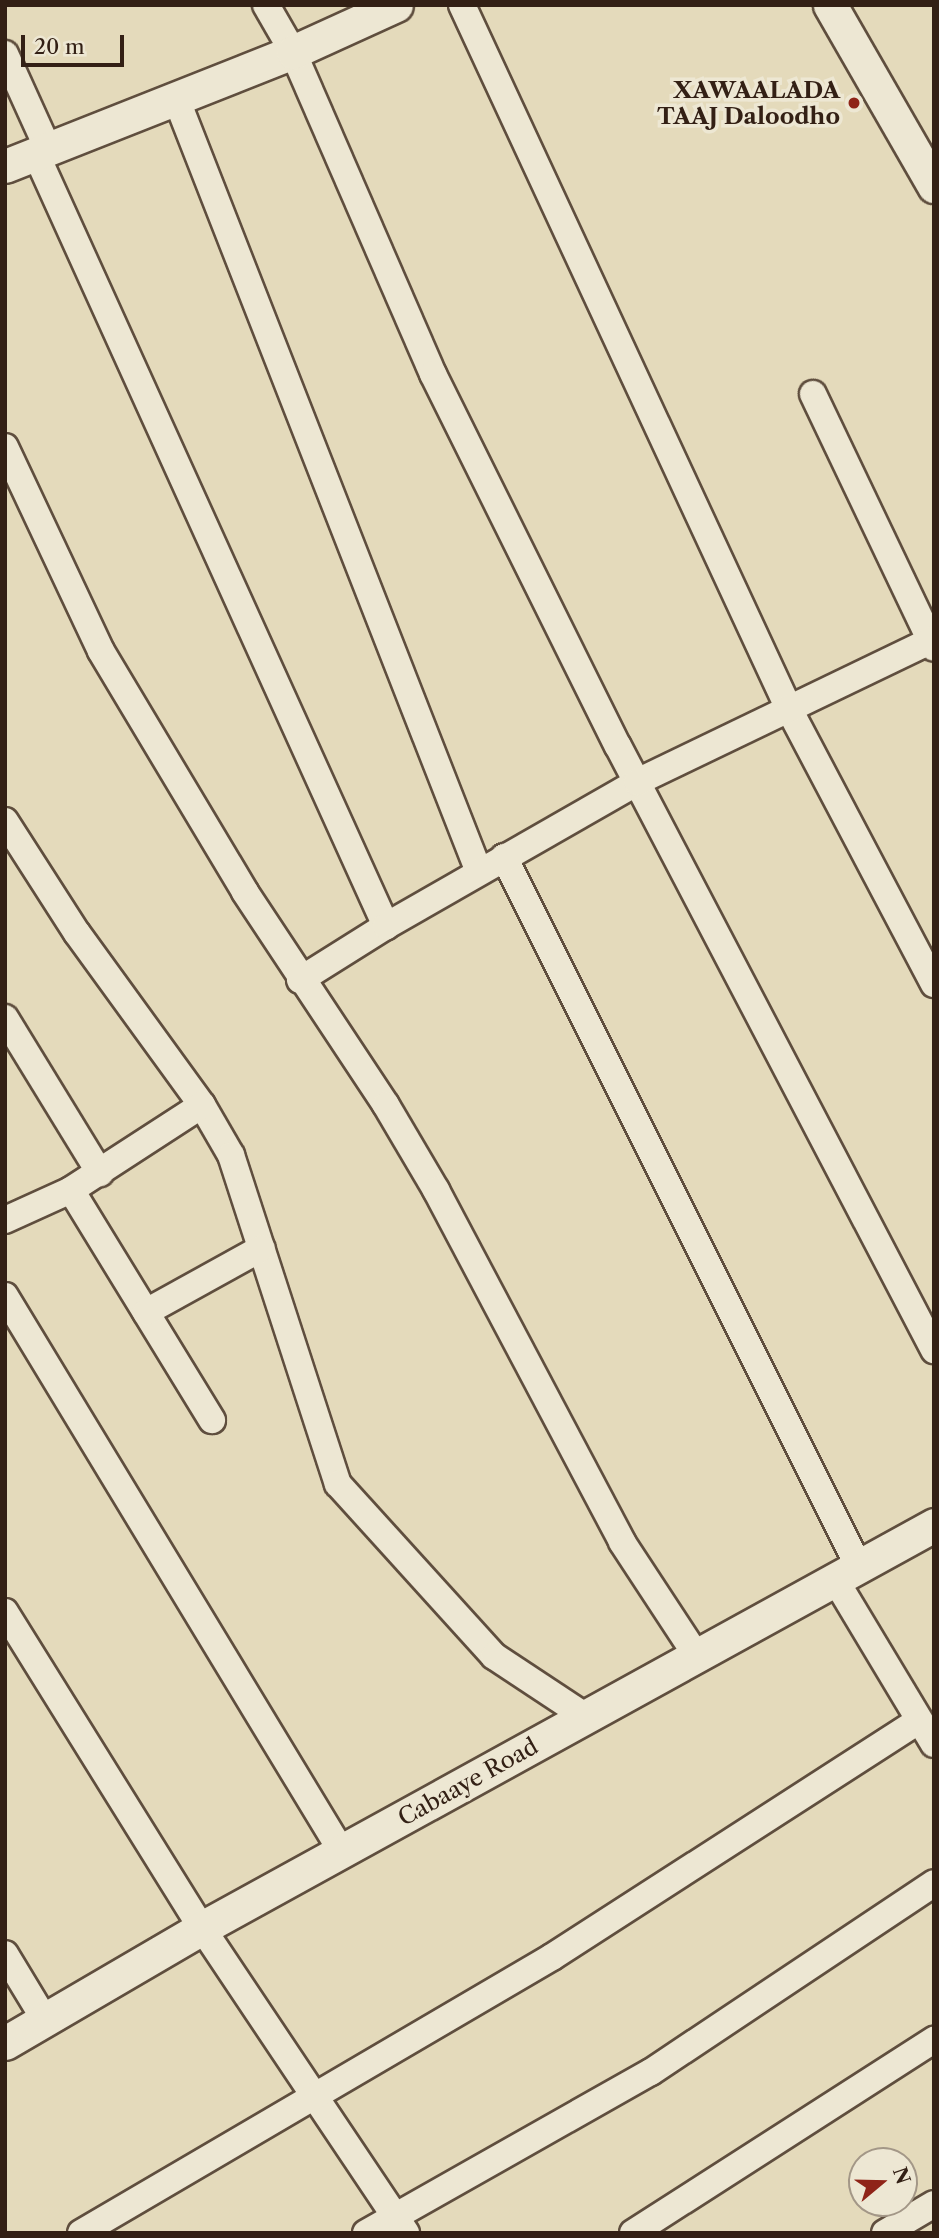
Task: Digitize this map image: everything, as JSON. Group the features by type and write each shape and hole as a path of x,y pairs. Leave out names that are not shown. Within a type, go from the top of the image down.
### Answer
{"street":[{"path":"266,5 293,52 433,374 637,782 934,1350"},
{"path":"5,166 293,52 396,5"},
{"path":"461,5 789,709 934,984"},
{"path":"830,5 934,186"},
{"path":"5,54 42,151 386,926"},
{"path":"176,98 479,872"},
{"path":"300,980 386,926 637,782 933,643 813,394"},
{"path":"5,447 102,651 300,980 386,1105 436,1190 622,1542 697,1656"},
{"path":"5,821 78,933 202,1105 231,1155 338,1484 494,1656 586,1717"},
{"path":"504,857 918,1721 934,1744"},
{"path":"5,1018 100,1173"},
{"path":"5,1220 71,1190 202,1105"},
{"path":"71,1190 212,1420"},
{"path":"146,1312 262,1248"},
{"path":"5,1296 342,1852"},
{"name":"Cabaaye Road","path":"5,2043 202,1928 934,1525"},
{"path":"5,1612 202,1928 400,2224"},
{"path":"81,2233 552,1957 918,1721"},
{"path":"366,2233 400,2224 651,2072 934,1883"},
{"path":"5,1954 45,2020"},
{"path":"633,2233 934,2040"},
{"path":"885,2233 934,2204"}],"place":[{"name":"XAWAALADA TAAJ Daloodho","path":"854,103"}]}
